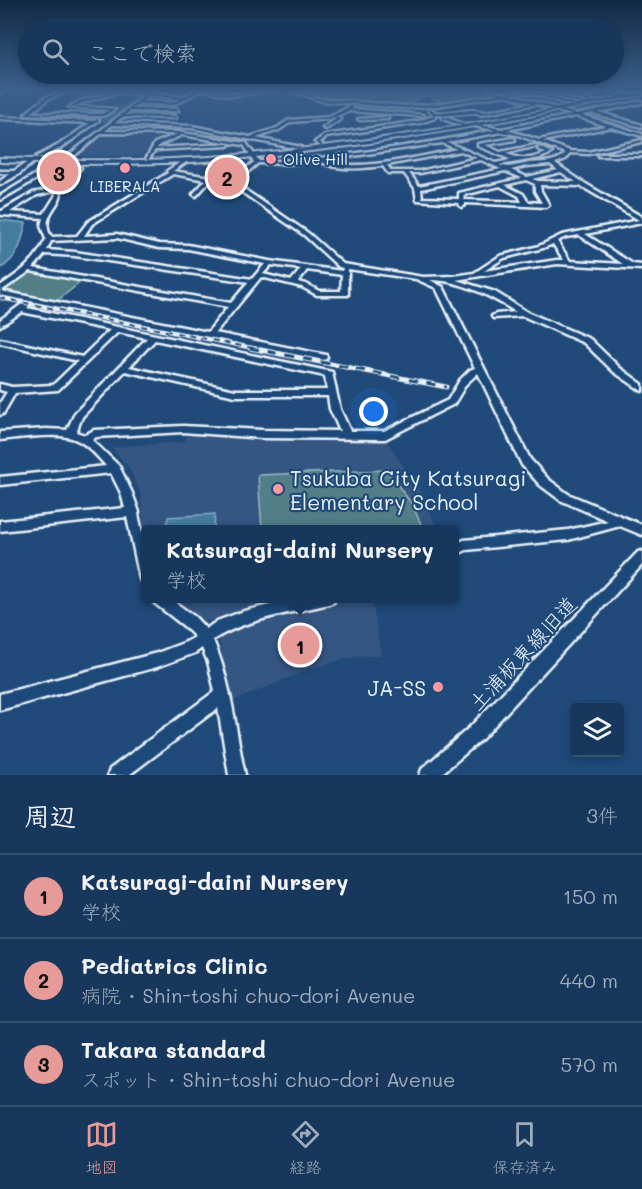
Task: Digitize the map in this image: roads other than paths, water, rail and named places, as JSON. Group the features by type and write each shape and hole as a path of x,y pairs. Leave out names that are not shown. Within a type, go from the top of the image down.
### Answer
{"main road":[{"path":"61,160 254,156 449,126"},
{"path":"0,158 187,160 254,156 469,126"}],"street":[{"path":"0,183 89,126"},
{"path":"0,198 37,176 109,126"},
{"path":"153,132 159,126"},
{"path":"179,126 299,148"},
{"path":"252,138 282,126"},
{"path":"353,126 360,130"},
{"path":"321,145 317,142 325,136 387,126"},
{"path":"480,126 569,152 642,155"},
{"path":"504,162 459,142 526,126"},
{"path":"500,153 611,126"},
{"path":"613,126 642,135"},
{"path":"102,132 183,134 241,143 246,144 254,156 280,164 380,151 492,132 500,132 514,139 537,144 550,153 493,164"},
{"path":"148,159 156,144 183,134"},
{"path":"167,140 184,141 200,137"},
{"path":"514,139 480,145 514,159"},
{"path":"442,141 537,183 582,184"},
{"path":"588,153 642,141"},
{"path":"367,142 380,151"},
{"path":"468,153 525,142"},
{"path":"154,148 241,143"},
{"path":"320,159 327,164 352,167 384,164 461,150"},
{"path":"418,188 505,169 551,163 564,158 569,152"},
{"path":"232,183 254,156"},
{"path":"384,164 390,172 420,172 482,159"},
{"path":"172,173 170,172 187,160"},
{"path":"551,163 642,220"},
{"path":"49,238 44,232 45,216 56,200 58,189 55,185 79,168"},
{"path":"462,203 461,194 562,170"},
{"path":"0,172 17,173"},
{"path":"405,172 418,188 419,199 462,203 526,204 548,208 538,191 537,183"},
{"path":"79,238 90,223 172,173 232,183 306,234 331,260 345,270"},
{"path":"37,176 67,177"},
{"path":"196,194 210,178"},
{"path":"501,185 521,195 526,204"},
{"path":"2,213 35,194 58,189"},
{"path":"2,213 45,216"},
{"path":"476,274 502,257 541,247 554,241 642,220"},
{"path":"581,234 633,267"},
{"path":"49,238 117,236 144,244 220,252 305,269 345,270 447,279 568,262 642,267"},
{"path":"0,291 29,269 44,252 49,238"},
{"path":"554,241 568,262"},
{"path":"44,252 75,254 293,283 304,285 317,293 345,293 345,270"},
{"path":"210,334 269,263"},
{"path":"29,269 233,306"},
{"path":"293,283 305,269"},
{"path":"418,277 439,287 519,451 544,482 564,497 642,530"},
{"path":"447,279 492,294 524,314 587,341 617,370 642,388"},
{"path":"0,291 32,300 323,357"},
{"path":"0,324 32,300"},
{"path":"20,309 329,374 335,409 347,435"},
{"path":"496,316 524,314"},
{"path":"0,387 12,390 55,388 116,329"},
{"path":"70,434 78,415 153,337"},
{"path":"0,342 84,360"},
{"path":"123,368 235,393 332,393"},
{"path":"84,440 94,434 183,429 238,433 385,435 451,402 463,382 473,372 480,370"},
{"path":"0,412 12,390"},
{"path":"0,436 70,434 98,450 115,469 126,488 134,512 141,551"},
{"path":"0,481 115,469"},
{"path":"0,526 134,512"},
{"path":"459,548 479,543 568,535 619,521"},
{"name":"土浦板東線旧道","path":"428,775 476,733 642,556"},
{"path":"165,603 195,626 203,638 221,681 237,775"},
{"path":"0,702 157,660 190,648 222,626 244,618 308,603"},
{"path":"116,775 222,695"}],"railway":[{"path":"0,298 257,349"},
{"path":"250,348 446,387"}],"place":[{"name":"Olive Hill","path":"271,159"},
{"name":"LIBERALA","path":"125,168"},
{"name":"Takara standard","path":"59,172"},
{"name":"Pediatrics Clinic","path":"227,177"},
{"name":"Tsukuba City Katsuragi Elementary School","path":"278,489"},
{"name":"Katsuragi-daini Nursery","path":"300,645"},
{"name":"JA-SS","path":"438,687"}]}
